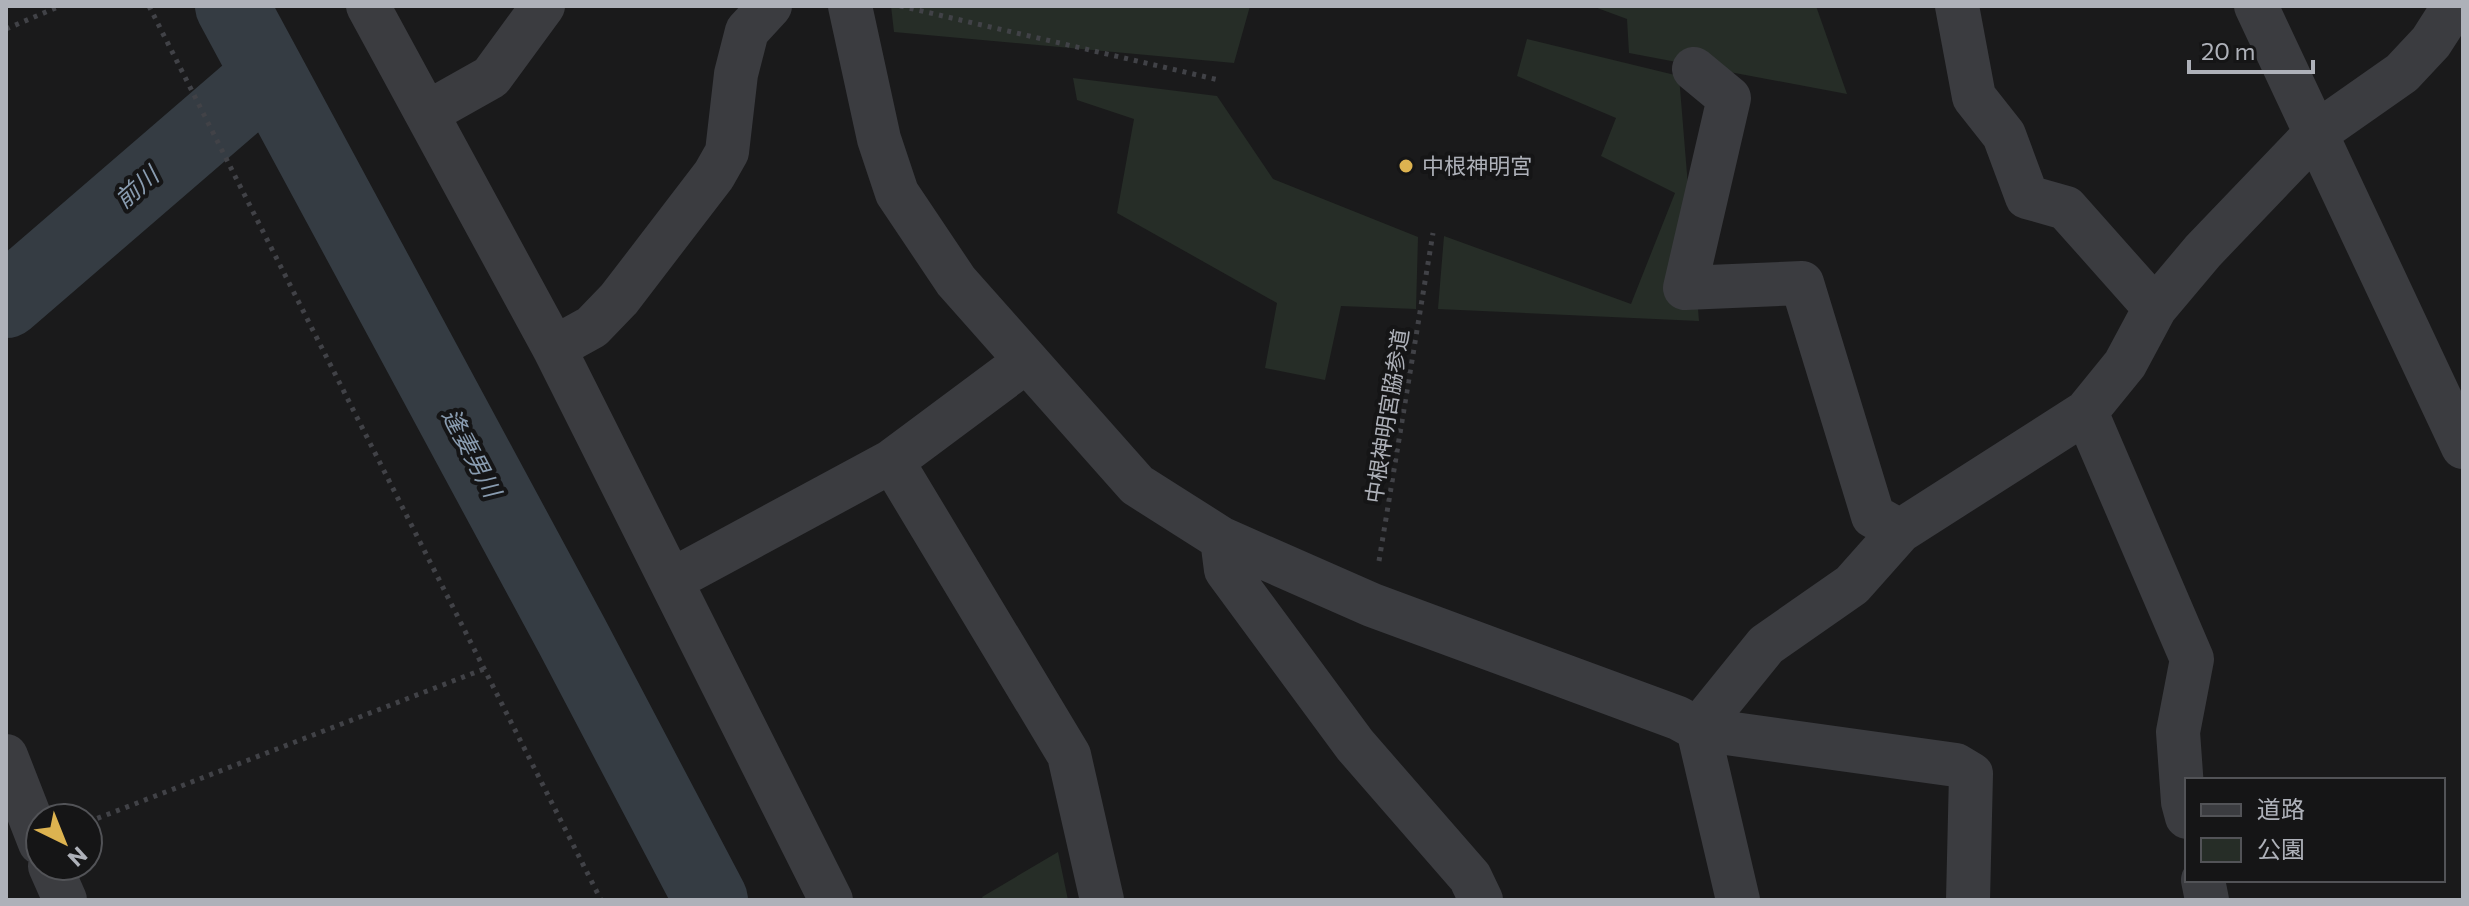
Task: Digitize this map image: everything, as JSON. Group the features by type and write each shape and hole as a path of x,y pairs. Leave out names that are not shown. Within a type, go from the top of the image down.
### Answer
{"street":[{"path":"368,6 554,348 831,900"},
{"path":"427,113 491,77 543,6"},
{"path":"554,348 592,327 619,299 714,175 727,152 736,74 747,31 770,6"},
{"path":"850,6 879,139 897,193 956,281 1137,485 1222,539 1372,605 1678,718 1698,729 1956,765 1971,774 1968,900"},
{"path":"1957,6 1974,97 2004,135 2027,197 2066,208 2155,308"},
{"path":"2256,6 2463,447"},
{"path":"1698,729 1766,645 1852,585 1900,531 2086,412 2125,364 2155,308 2203,251 2315,134 2402,73 2431,42 2454,6"},
{"path":"1694,69 1729,98 1685,288 1802,283 1873,516 1900,531"},
{"path":"672,580 892,461 1025,362"},
{"path":"2086,412 2192,659 2178,732 2185,810"},
{"path":"892,461 1069,755 1102,900"},
{"path":"1222,539 1226,570 1355,745 1470,877 1481,900"},
{"path":"1698,729 1738,900"},
{"path":"6,756 24,802"}],"path":[{"path":"6,29 60,6"},
{"path":"149,6 601,900"},
{"path":"900,6 1219,80"},
{"name":"中根神明宮脇参道","path":"1372,605 1433,233"},
{"path":"104,816 484,669"}],"green space":[{"path":"891,6 1250,6 1234,63 894,32"},
{"path":"1592,6 1816,6 1847,94 1629,53 1627,19"},
{"path":"1527,39 1679,76 1699,321 1438,309 1444,236 1631,304 1675,193 1601,156 1616,118 1517,76"},
{"path":"1073,78 1217,96 1273,179 1418,237 1416,309 1341,306 1325,380 1265,368 1277,303 1117,213 1134,119 1077,100"},
{"path":"1058,852 1068,900 984,900 982,897"}],"waterway":[{"name":"逢妻男川","path":"232,6 711,900"},
{"name":"前川","path":"6,301 268,75"}],"place":[{"name":"中根神明宮","path":"1406,166"}]}
